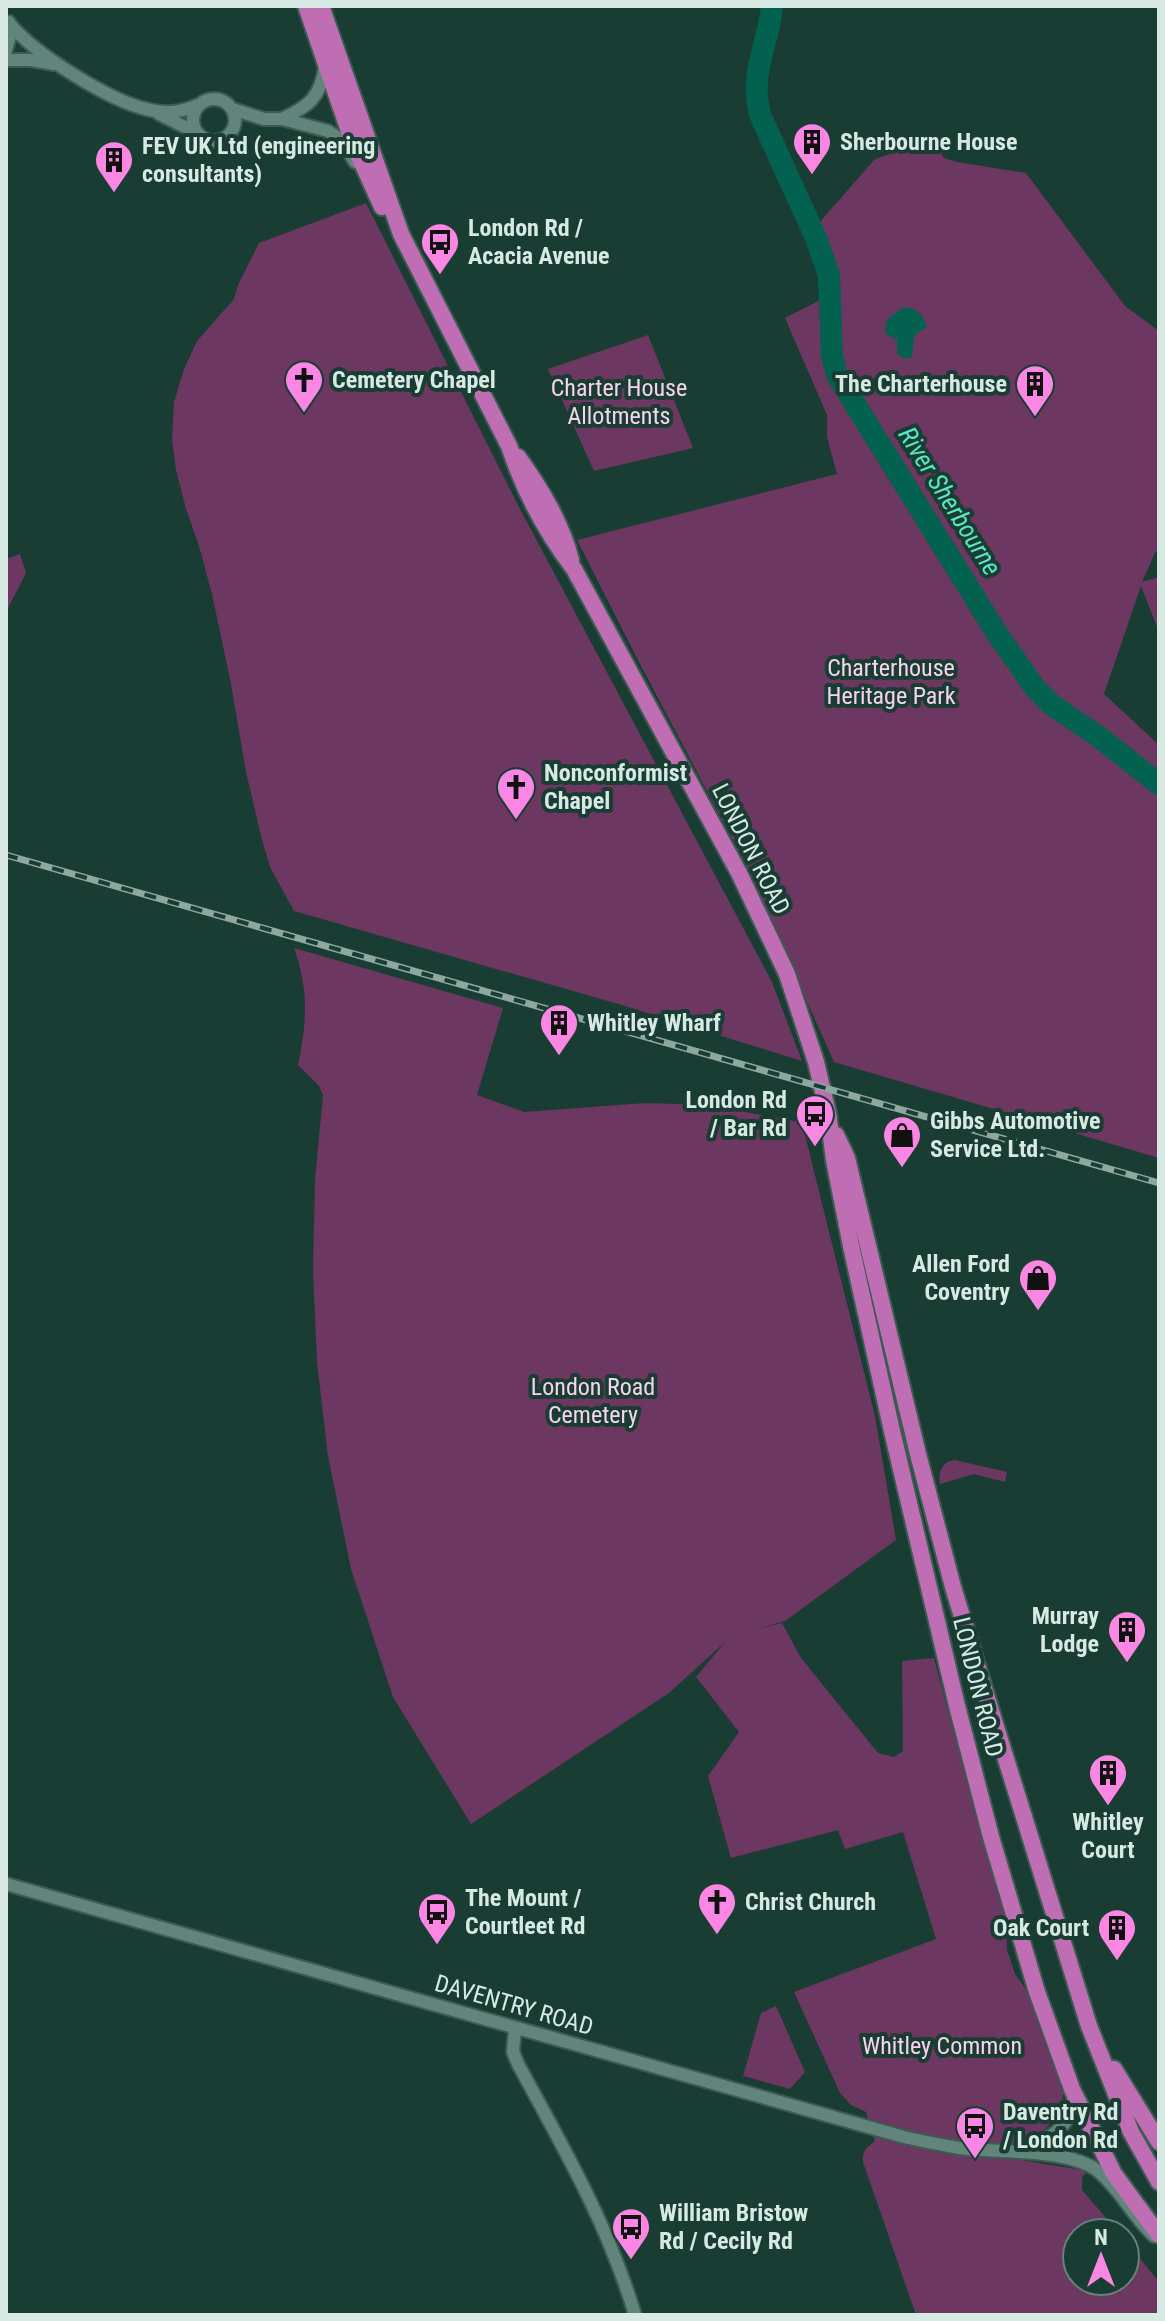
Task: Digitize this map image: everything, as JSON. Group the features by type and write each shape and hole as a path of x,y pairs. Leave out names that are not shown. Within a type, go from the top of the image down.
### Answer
{"highway":[{"name":"LONDON ROAD","path":"306,6 353,143 377,199 401,234 509,446 542,492 565,537 574,569 739,873 787,974 816,1062 831,1122 834,1160 892,1431 991,1837 1037,1992 1072,2089 1114,2174 1159,2235"},
{"name":"LONDON ROAD","path":"321,6 401,234"},
{"name":"LONDON ROAD","path":"831,1122 847,1158 953,1587 1089,2026 1131,2132 1159,2182"},
{"name":"LONDON ROAD","path":"1089,2026 1159,2142"}],"street":[{"path":"6,50 11,33 8,21"},
{"path":"8,21 27,42 61,66 118,98 153,111 202,138 213,141 223,139 245,123 264,119 282,119 328,131 341,140 377,199"},
{"path":"6,60 31,60 61,66"},
{"path":"282,119 313,101 326,63"},
{"path":"153,111 183,111 213,98 227,103 232,109 235,117 233,129"},
{"path":"197,133 192,118 198,105"},
{"path":"232,109 264,119"},
{"name":"DAVENTRY ROAD","path":"6,1884 904,2137 957,2148 1014,2151 1071,2159 1094,2168 1104,2177 1142,2225 1159,2241"},
{"path":"515,2028 513,2052 518,2064 609,2238 635,2315"},
{"name":"DAVENTRY ROAD","path":"1014,2151 1043,2141 1062,2127 1072,2109 1072,2089"}],"green space":[{"name":"Charterhouse Heritage Park","path":"938,147 944,158 957,162 1026,173 1125,306 1159,331 1159,549 1142,582 1159,577 1159,632 1141,586 1104,694 1159,745 1159,1158 834,1062 743,859 577,540 837,474 827,437 827,415 785,318 830,295 805,239 875,159 905,149"},
{"path":"366,203 520,509 772,982 802,1061 622,1005 294,911 270,867 246,772 212,594 176,470 172,439 174,402 197,341 234,299 259,243"},
{"name":"Charter House Allotments","path":"648,335 693,448 594,471 548,369"},
{"path":"20,554 26,573 6,612 6,559"},
{"name":"London Road Cemetery","path":"294,948 503,1008 477,1095 524,1112 646,1103 708,1105 799,1122 803,1127 875,1416 896,1540 785,1621 757,1629 782,1623 801,1658 878,1753 894,1757 903,1751 902,1661 934,1658 1006,1917 1007,1950 1015,1974 1031,1997 1063,2094 1062,2109 1045,2130 1013,2143 1015,2159 1088,2171 1082,2177 1082,2190 1105,2217 1061,2217 1061,2297 1141,2297 1141,2260 1159,2282 1159,2315 916,2315 863,2162 865,2150 875,2141 866,2112 851,2105 840,2093 794,1992 936,1939 903,1832 845,1849 838,1830 731,1858 708,1776 739,1732 696,1677 725,1642 669,1693 471,1824 393,1697 351,1569 328,1456 317,1362 313,1269 315,1179 323,1095 319,1086 298,1065 305,1006"},
{"path":"955,1460 1007,1472 1005,1482 974,1474 940,1484 942,1468 947,1462"},
{"path":"776,2006 805,2072 790,2089 743,2076 761,2013"}],"shaded area":[{"path":"905,307 919,313 927,327 915,337 912,357 905,359 897,354 897,340 886,334 885,329 890,317"}],"waterway":[{"name":"River Sherbourne","path":"772,6 758,74 758,102 761,117 816,238 829,275 832,356 837,375 996,632 1035,688 1052,705 1159,784"}],"railway":[{"path":"6,855 1159,1183"}],"place":[{"name":"Sherbourne House","path":"812,176"},
{"name":"FEV UK Ltd (engineering consultants)","path":"114,194"},
{"name":"London Rd / Acacia Avenue","path":"440,276"},
{"name":"Cemetery Chapel","path":"304,414"},
{"name":"The Charterhouse","path":"1035,418"},
{"name":"Nonconformist Chapel","path":"516,821"},
{"name":"Whitley Wharf","path":"559,1057"},
{"name":"London Rd / Bar Rd","path":"815,1148"},
{"name":"Gibbs Automotive Service Ltd.","path":"902,1169"},
{"name":"Allen Ford Coventry","path":"1038,1312"},
{"name":"Murray Lodge","path":"1127,1664"},
{"name":"Whitley Court","path":"1108,1807"},
{"name":"Christ Church","path":"717,1936"},
{"name":"The Mount / Courtleet Rd","path":"437,1946"},
{"name":"Oak Court","path":"1117,1962"},
{"name":"Daventry Rd / London Rd","path":"975,2160"},
{"name":"William Bristow Rd / Cecily Rd","path":"631,2261"}],"park label":[{"name":"Whitley Common","path":"942,2046"}]}
